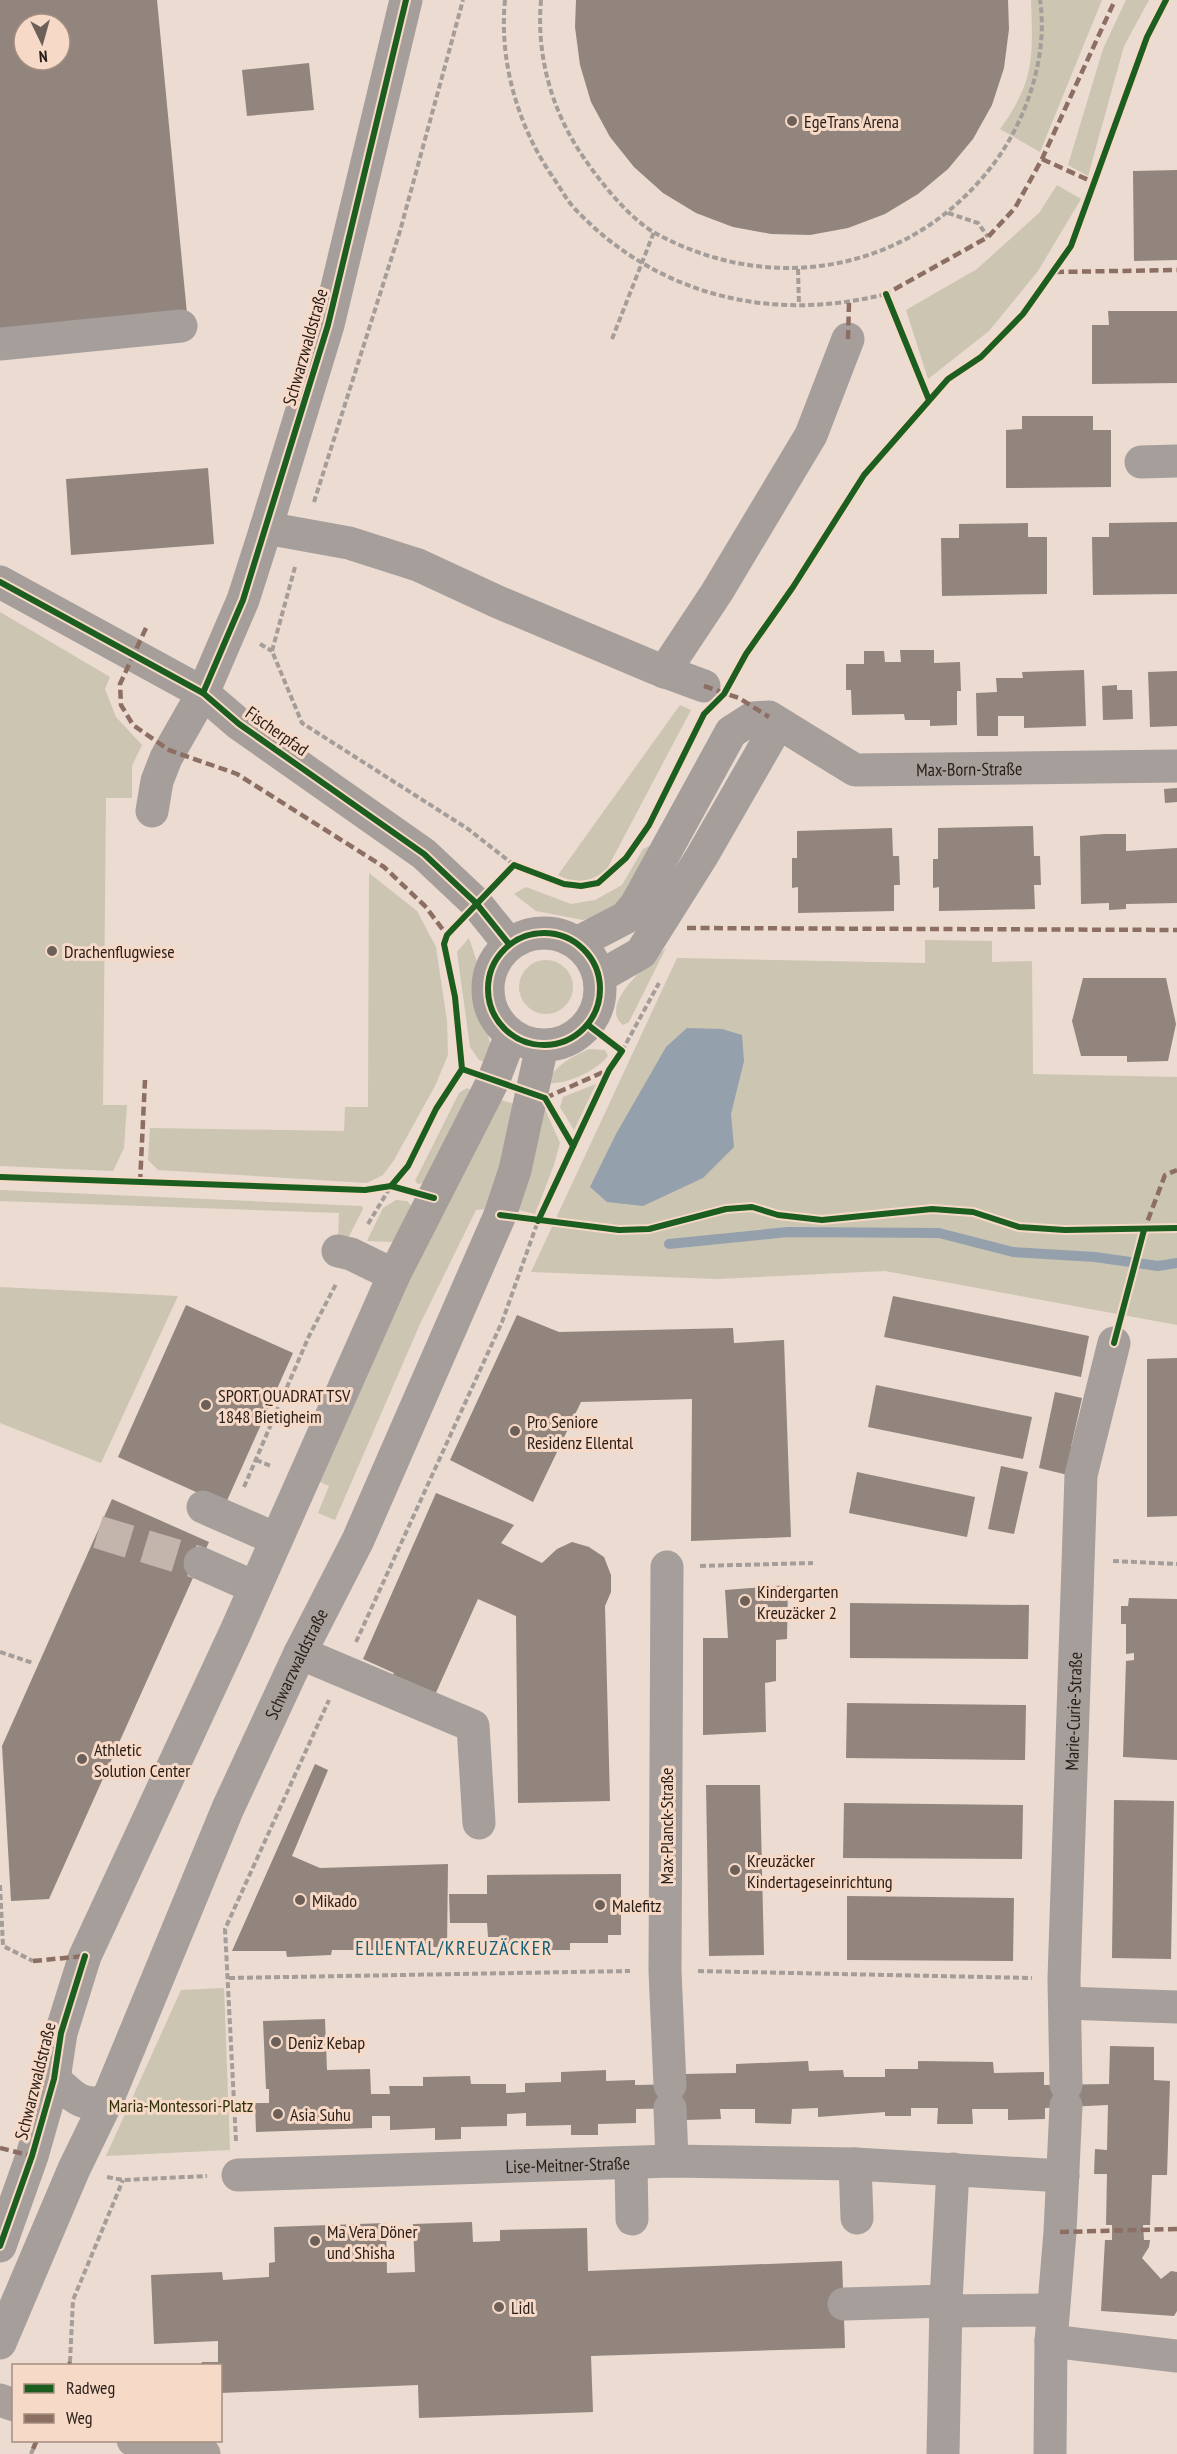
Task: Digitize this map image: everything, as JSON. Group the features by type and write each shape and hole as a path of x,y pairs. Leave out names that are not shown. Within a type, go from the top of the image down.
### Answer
{"main road":[{"path":"143,2442 204,2454"}],"street":[{"name":"Schwarzwaldstraße","path":"152,811 157,781 169,750 203,693 243,600 267,528 328,325 406,0"},
{"path":"0,344 181,326"},
{"path":"664,672 717,592 811,435 848,339"},
{"path":"1141,462 1177,461"},
{"path":"267,528 350,543 418,565 664,672 704,686"},
{"name":"Fischerpfad","path":"0,582 203,693 239,724 424,854 476,903 509,944"},
{"name":"Max-Born-Straße","path":"577,943 625,918 636,905 670,839 731,732 753,718 770,717 855,770 1177,766"},
{"path":"599,977 641,953 702,856 771,736 776,722"},
{"path":"543,932 561,935 577,943 591,958 599,977 600,994 596,1010 588,1024 575,1036 559,1044 542,1046 511,1035 496,1020 488,1000 488,979 495,960 509,944 525,936 543,932"},
{"name":"Schwarzwaldstraße","path":"0,2246 32,2156 54,2079 62,2033 86,1956 394,1275 494,1079 511,1035"},
{"name":"Schwarzwaldstraße","path":"0,2343 74,2169 107,2101 228,1808 300,1653 358,1540 500,1215 515,1170 542,1046"},
{"path":"344,1252 394,1275"},
{"name":"Marie-Curie-Straße","path":"1050,2454 1052,2326 1063,2176 1066,2096 1065,2003 1076,1561 1081,1475 1114,1343"},
{"path":"217,1513 276,1539"},
{"path":"200,1563 254,1587"},
{"name":"Max-Planck-Straße","path":"667,1568 665,1971 672,2161"},
{"path":"300,1653 473,1726 479,1823"},
{"path":"1065,2003 1177,2007"},
{"path":"54,2079 73,2097 92,2105 107,2101"},
{"name":"Lise-Meitner-Straße","path":"237,2175 672,2161 855,2164 1063,2176"},
{"path":"631,2164 632,2219"},
{"path":"855,2164 857,2218"},
{"path":"943,2454 946,2306 953,2169"},
{"path":"844,2304 906,2302 946,2306 1052,2326 1177,2356"}],"path":[{"path":"464,0 400,231 303,535 272,651 302,723 468,829 514,866"},
{"path":"505,0 503,16 508,72 519,113 535,150 574,208 612,244 642,265 696,290 735,300 799,305 849,303 886,294"},
{"path":"541,0 544,65 554,101 567,133 602,185 654,232 708,255 741,264 798,269 856,261 900,244 948,213 982,180 1010,139 1021,116 1038,57 1040,0"},
{"path":"948,213 978,223 988,237"},
{"path":"612,339 654,232"},
{"path":"798,269 799,305"},
{"path":"217,1513 309,1336 344,1252 391,1186"},
{"path":"1076,1561 1177,1564"},
{"path":"667,1568 813,1563"},
{"path":"0,1652 33,1663"},
{"path":"0,1885 3,1946 33,1961"},
{"path":"74,2169 123,2180 237,2175"},
{"path":"70,2362 73,2300 123,2180"},
{"path":"31,2454 33,2449"}],"green space":[{"path":"1031,0 1102,0 1040,152 1000,129 1020,97 1026,82 1032,37"},
{"path":"1126,0 1149,0 1124,46 1088,176 1068,165 1103,49"},
{"path":"1057,185 1081,199 1038,271 989,331 928,379 906,310 977,269 1039,213"},
{"name":"Drachenflugwiese","path":"0,612 110,677 105,689 116,717 142,745 132,766 132,798 106,798 103,1105 127,1105 124,1148 113,1171 0,1166"},
{"path":"680,705 691,710 607,869 584,881 571,880 558,875"},
{"path":"649,846 657,848 631,899 608,915 583,920 536,911 514,894 526,887 571,904 595,900 622,885 643,849"},
{"path":"369,873 417,911 436,947 447,1021 448,1055 435,1086 394,1160 383,1175 367,1183 158,1170 148,1160 150,1128 344,1131 345,1107 368,1107"},
{"path":"469,938 478,965 476,991 490,1043 488,1063 479,1060 470,1047 457,952"},
{"path":"925,940 992,941 992,962 1032,961 1033,1074 1177,1077 1177,1325 885,1271 717,1279 531,1272 677,958 925,963"},
{"path":"666,948 629,1022 623,1025 617,1016 617,1006 621,995 639,973"},
{"path":"541,960 551,960 561,964 569,972 573,987 569,1002 561,1010 551,1014 541,1014 531,1010 523,1002 519,992 519,982 523,972 531,964"},
{"path":"589,1049 605,1050 608,1056 596,1067 580,1076 563,1082 547,1083 559,1066"},
{"path":"596,1084 574,1130 560,1107 563,1097"},
{"path":"467,1088 477,1093 430,1181 418,1184 415,1181 459,1093"},
{"path":"498,1099 521,1106 488,1209 476,1210 420,1324 335,1520 318,1513 329,1486 313,1479 399,1289"},
{"path":"545,1109 560,1143 535,1214 519,1210"},
{"path":"0,1190 362,1206 363,1209 346,1242 338,1242 339,1213 0,1201"},
{"path":"396,1200 407,1201 413,1208 395,1242 367,1241 383,1208"},
{"path":"0,1287 178,1296 101,1463 0,1423"},
{"name":"Maria-Montessori-Platz","path":"224,1988 230,2150 106,2156 181,1990"}],"water":[{"path":"687,1028 722,1029 742,1035 744,1061 731,1114 734,1147 703,1178 643,1206 607,1202 590,1187 616,1134 666,1047"}],"building":[{"path":"0,0 157,0 187,314 0,332"},
{"name":"EgeTrans Arena","path":"576,0 1008,0 1009,29 1004,68 992,105 973,139 948,169 918,194 885,214 848,228 810,235 771,234 733,227 696,213 663,193 634,167 610,137 591,102 580,65 575,27"},
{"path":"309,63 314,110 247,116 242,70"},
{"path":"1177,170 1177,260 1134,261 1133,171"},
{"path":"1108,311 1177,311 1177,383 1092,384 1092,325 1109,325"},
{"path":"1022,416 1093,416 1093,430 1111,430 1111,487 1006,488 1006,430 1022,429"},
{"path":"208,468 214,544 71,555 66,479"},
{"path":"1177,522 1177,594 1093,595 1092,537 1109,537 1109,523"},
{"path":"1028,523 1028,537 1047,537 1047,594 942,596 941,538 959,538 959,524"},
{"path":"900,650 934,650 934,663 960,662 961,691 957,691 957,725 930,726 930,720 905,720 904,714 852,715 851,690 846,690 846,664 864,664 864,651 884,651 885,662 901,662"},
{"path":"1084,670 1086,726 1024,728 1024,716 998,716 998,736 977,736 976,693 997,692 996,678 1023,678 1022,672"},
{"path":"1177,671 1177,726 1150,727 1148,672"},
{"path":"1117,685 1117,690 1132,690 1133,719 1103,720 1102,686"},
{"path":"1177,788 1177,802 1165,803 1164,789"},
{"path":"1033,826 1034,856 1040,856 1041,885 1034,885 1035,909 939,911 939,887 933,888 933,859 938,859 938,828"},
{"path":"892,828 893,856 899,856 900,885 894,885 894,911 798,913 798,887 792,888 792,858 797,858 797,831"},
{"path":"1126,834 1126,851 1177,848 1177,903 1126,904 1126,909 1109,910 1109,903 1081,904 1080,836"},
{"path":"1083,978 1166,978 1176,1024 1168,1061 1127,1062 1127,1056 1081,1056 1072,1021"},
{"path":"893,1296 1089,1336 1081,1377 884,1337"},
{"name":"SPORT QUADRAT TSV 1848 Bietigheim","path":"186,1305 293,1353 225,1505 118,1457"},
{"name":"Pro Seniore Residenz Ellental","path":"517,1315 559,1332 733,1328 734,1343 784,1340 791,1537 691,1541 692,1399 581,1402 533,1502 450,1460"},
{"path":"1177,1358 1177,1516 1147,1517 1147,1359"},
{"path":"876,1385 1032,1417 1023,1459 868,1427"},
{"path":"1055,1392 1082,1398 1071,1447 1081,1449 1076,1477 1039,1468"},
{"path":"1001,1466 1028,1472 1014,1534 988,1529"},
{"path":"857,1472 975,1497 967,1537 849,1513"},
{"path":"436,1493 514,1525 501,1543 542,1563 557,1549 572,1542 589,1547 604,1557 611,1575 611,1592 605,1606 610,1801 518,1803 516,1616 478,1599 434,1697 392,1677 394,1673 363,1659"},
{"path":"112,1499 209,1542 49,1899 11,1901 2,1746"},
{"path":"788,1585 787,1639 776,1640 776,1681 765,1683 766,1732 703,1735 703,1638 728,1638 725,1590"},
{"path":"1129,1598 1177,1599 1177,1760 1123,1757 1126,1661 1134,1660 1134,1653 1126,1654 1126,1624 1121,1624 1121,1606 1128,1606"},
{"path":"850,1603 1029,1605 1028,1659 850,1658"},
{"path":"847,1703 1026,1705 1025,1760 846,1758"},
{"path":"315,1764 328,1770 292,1856 320,1868 448,1864 447,1947 332,1950 331,1955 287,1957 286,1951 232,1951"},
{"name":"Kreuzäcker Kindertageseinrichtung","path":"706,1785 760,1785 764,1955 709,1956"},
{"path":"1114,1800 1174,1801 1171,1959 1112,1958"},
{"path":"844,1803 1023,1805 1022,1859 843,1858"},
{"path":"621,1874 621,1935 608,1935 608,1943 570,1943 570,1950 544,1950 544,1944 503,1945 502,1937 488,1937 487,1923 450,1923 449,1894 487,1894 487,1875"},
{"path":"847,1896 1014,1898 1013,1961 847,1960"},
{"path":"325,2019 327,2070 370,2069 371,2094 390,2094 389,2086 423,2086 423,2077 470,2076 471,2084 506,2084 506,2093 525,2092 525,2083 561,2082 561,2072 606,2070 606,2081 635,2080 635,2085 685,2084 684,2074 736,2073 736,2064 808,2061 809,2071 843,2070 844,2077 885,2077 885,2069 918,2069 918,2061 993,2062 994,2073 1044,2072 1044,2085 1109,2084 1110,2046 1154,2047 1154,2080 1170,2081 1167,2175 1152,2175 1150,2225 1143,2225 1144,2240 1150,2240 1149,2247 1142,2258 1161,2279 1171,2271 1177,2272 1177,2311 1174,2316 1101,2311 1105,2240 1112,2240 1112,2225 1106,2225 1107,2174 1094,2174 1095,2149 1107,2150 1108,2105 1045,2108 1045,2119 1008,2120 1008,2109 972,2109 973,2124 937,2124 938,2108 911,2108 911,2116 885,2116 885,2112 818,2117 818,2108 792,2109 791,2124 755,2123 755,2109 720,2109 721,2119 685,2120 685,2108 636,2109 636,2123 598,2124 598,2135 571,2135 571,2125 526,2126 526,2113 507,2114 507,2126 461,2127 461,2139 435,2140 435,2128 390,2130 390,2116 372,2116 372,2128 256,2132 255,2103 269,2103 269,2089 266,2089 263,2021"},
{"path":"472,2222 473,2242 500,2241 500,2230 587,2228 588,2271 842,2261 845,2348 591,2356 593,2412 419,2418 418,2385 222,2393 222,2364 201,2364 202,2362 218,2362 218,2341 154,2344 151,2275 222,2272 223,2280 269,2277 269,2263 275,2262 274,2227 386,2223 387,2273 415,2272 413,2224"}],"waterway":[{"path":"669,1244 788,1232 939,1233 1013,1252 1095,1257 1158,1266 1177,1263"}],"tunnel":[{"path":"98,1532 200,1563"}],"marked path":[{"path":"887,298 886,294 988,237 1015,208 1042,159 1115,0"},
{"path":"1042,159 1095,183"},
{"path":"1055,272 1177,270"},
{"path":"848,339 849,303"},
{"path":"146,628 120,684 121,705 133,725 169,750 237,774 384,867 425,906 447,935"},
{"path":"704,686 739,698 769,717"},
{"path":"687,928 1177,930"},
{"path":"545,1098 608,1070"},
{"path":"140,1183 145,1080"},
{"path":"1143,1233 1165,1175 1177,1170"},
{"path":"33,1961 85,1956"},
{"path":"0,2148 32,2156"},
{"path":"1060,2232 1177,2229"},
{"path":"33,2449 36,2442"}],"cycle path":[{"path":"203,693 243,600 328,325 406,0"},
{"path":"391,1186 408,1166 436,1109 462,1069 455,997 444,944 447,935 514,865 564,884 581,886 598,883 626,858 649,825 704,714 724,694 746,654 793,587 864,475 948,379 981,357 1023,314 1071,246 1147,37 1166,0"},
{"path":"886,294 929,400"},
{"path":"0,582 203,693 239,724 424,854 476,903 509,944"},
{"path":"544,933 566,937 584,949 596,967 600,989 596,1011 584,1029 566,1041 544,1045 522,1041 504,1029 492,1011 488,989 492,967 504,949 522,937 544,933"},
{"path":"538,1221 609,1070 622,1051 588,1025"},
{"path":"462,1069 545,1098 573,1146"},
{"path":"0,1177 365,1190 391,1186 434,1198"},
{"path":"500,1215 619,1230 649,1229 726,1209 752,1207 778,1215 822,1220 932,1209 973,1212 1019,1227 1065,1230 1177,1228"},
{"path":"1114,1343 1144,1230"},
{"path":"0,2246 32,2156 54,2079 61,2033 85,1956"}],"place":[{"name":"EgeTrans Arena","path":"792,121"},
{"name":"Drachenflugwiese","path":"52,951"},
{"name":"SPORT QUADRAT TSV 1848 Bietigheim","path":"206,1405"},
{"name":"Pro Seniore Residenz Ellental","path":"515,1431"},
{"name":"Kindergarten Kreuzäcker 2","path":"745,1601"},
{"name":"Athletic Solution Center","path":"82,1759"},
{"name":"Kreuzäcker Kindertageseinrichtung","path":"735,1870"},
{"name":"Mikado","path":"300,1900"},
{"name":"Malefitz","path":"600,1905"},
{"name":"Deniz Kebap","path":"276,2042"},
{"name":"Asia Suhu","path":"278,2114"},
{"name":"Ma Vera Döner und Shisha","path":"315,2241"},
{"name":"Lidl","path":"499,2307"}],"district":[{"name":"ELLENTAL/KREUZÄCKER","path":"454,1948"}]}
